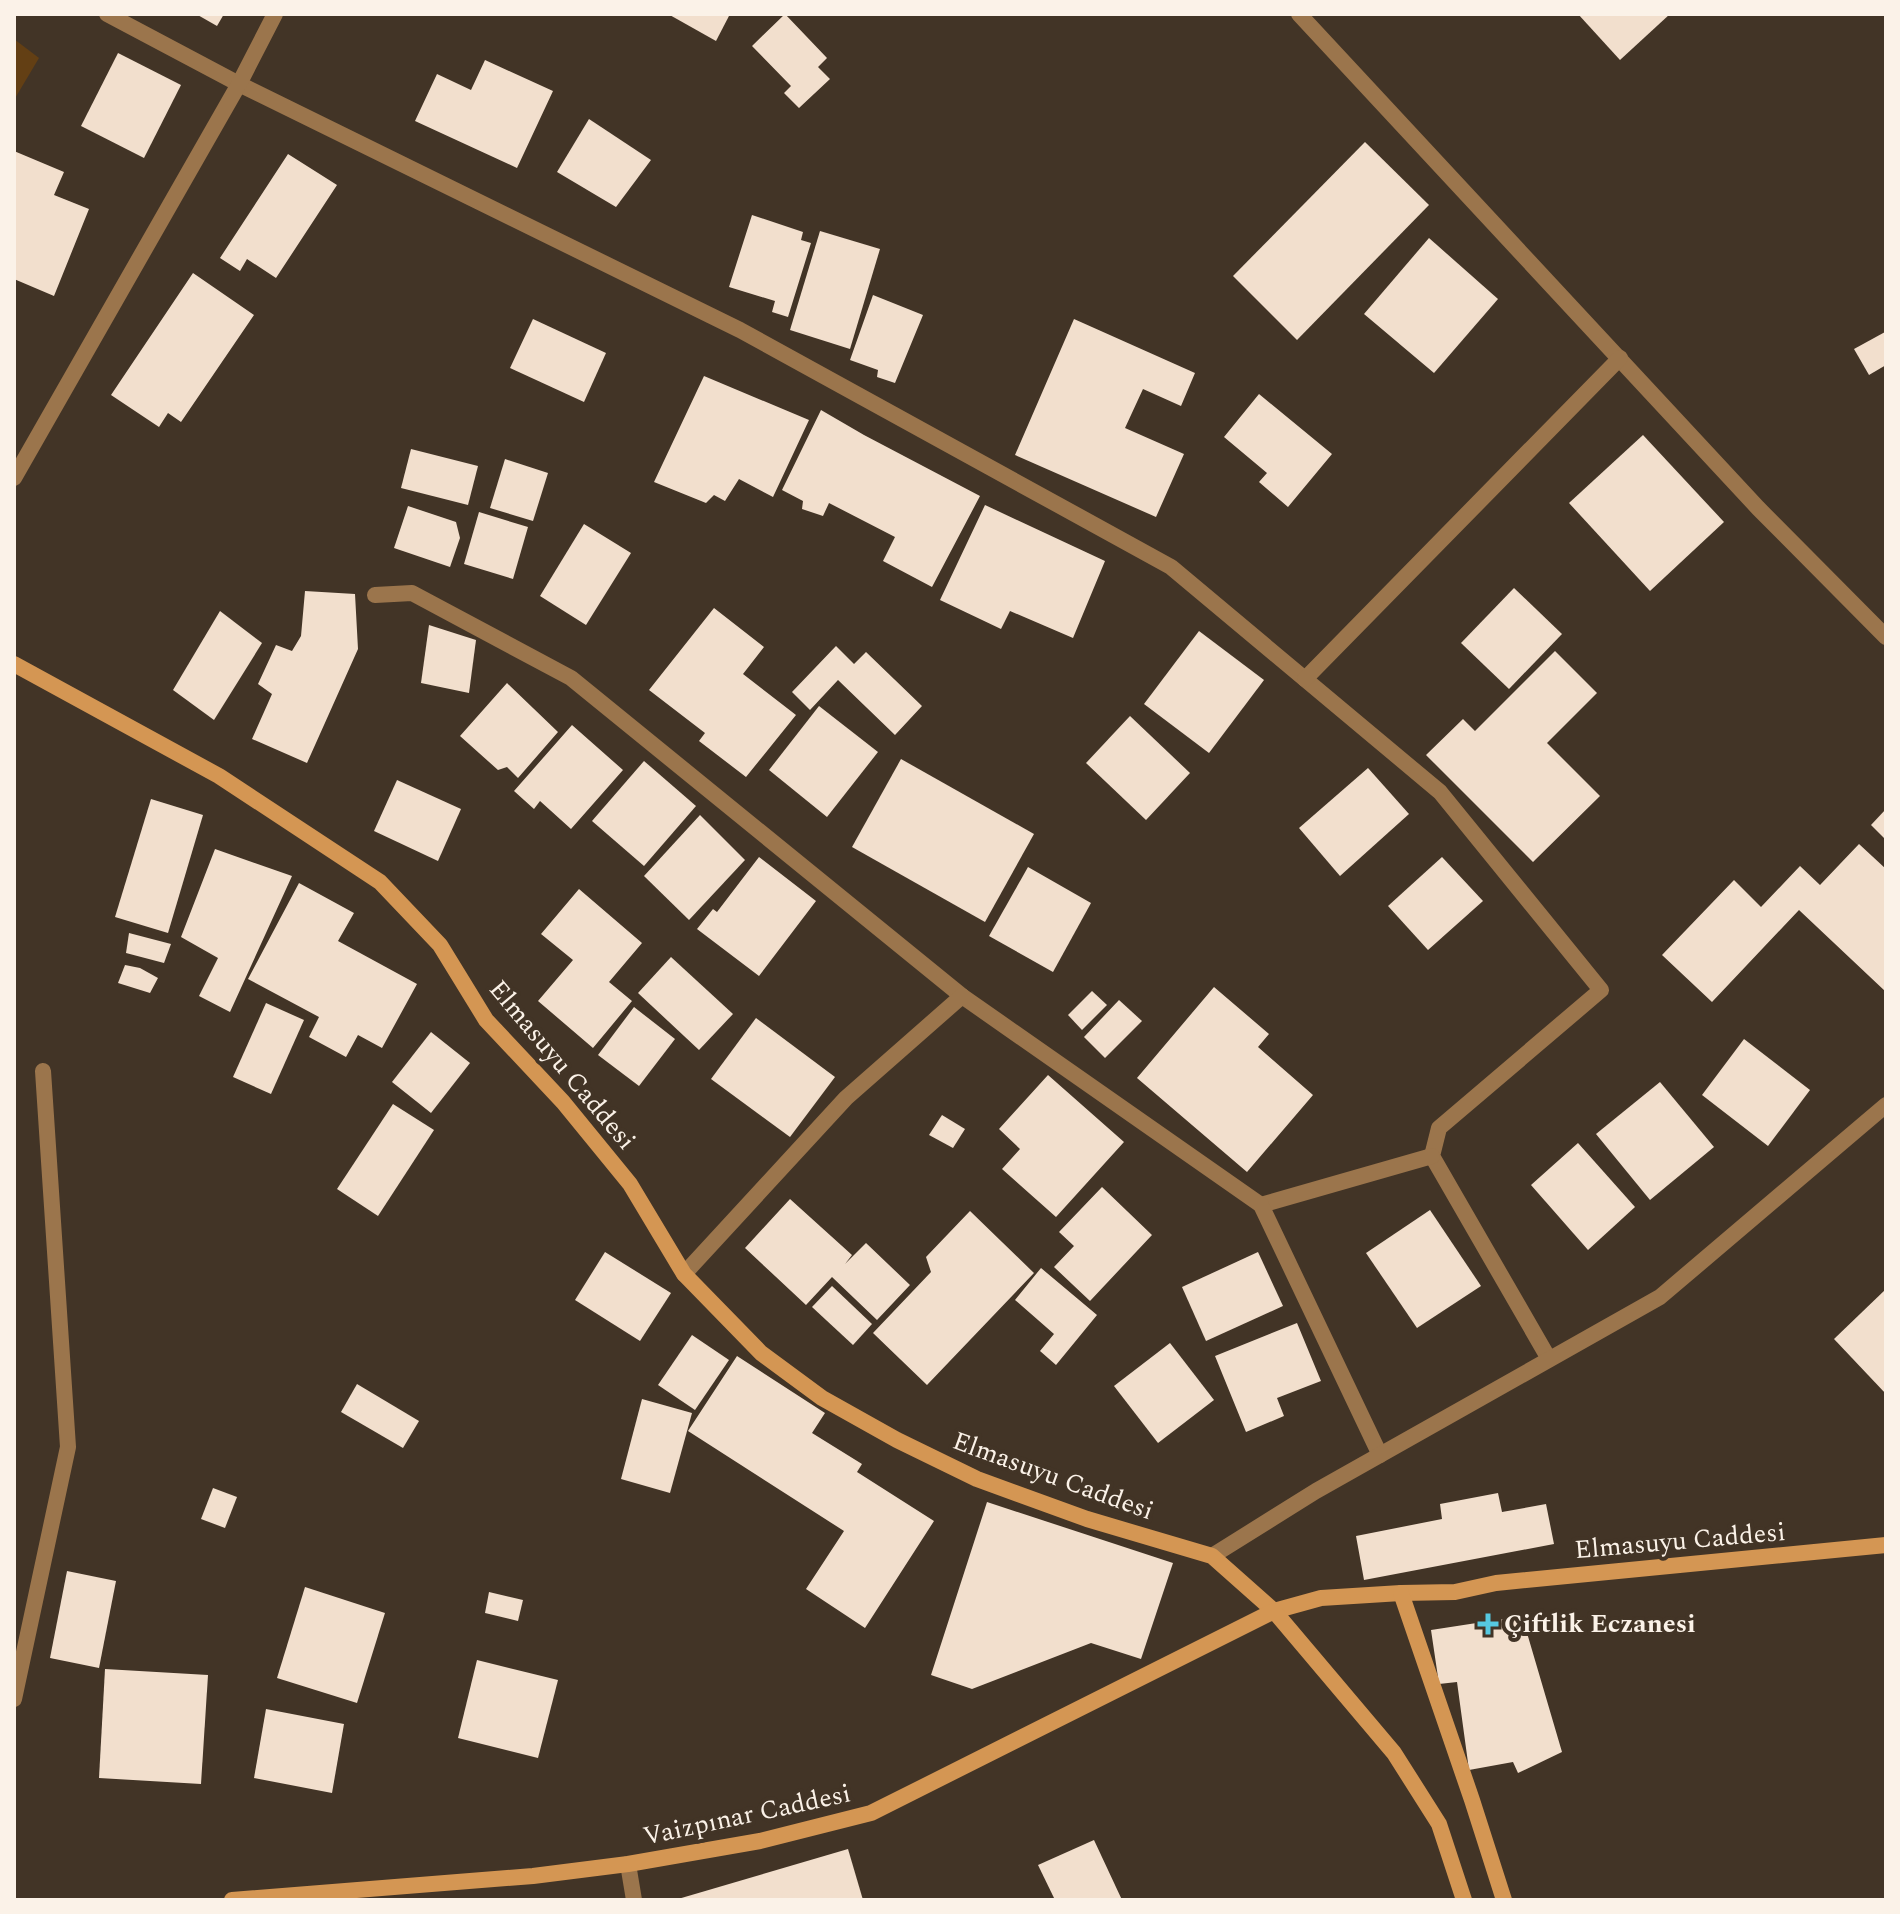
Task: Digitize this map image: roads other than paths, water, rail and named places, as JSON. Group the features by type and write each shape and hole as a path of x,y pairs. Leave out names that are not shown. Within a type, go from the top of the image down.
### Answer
{"street":[{"path":"107,14 239,84 740,330 1171,567 1440,792 1601,990 1439,1128 1432,1156 1549,1359"},
{"path":"14,478 239,84 275,14"},
{"path":"1299,14 1758,508 1886,637"},
{"path":"1305,679 1620,358"},
{"path":"375,595 412,593 571,678 962,996 1261,1205 1380,1455"},
{"name":"Elmasuyu Caddesi","path":"14,664 219,776 380,882 440,945 486,1020 563,1102 630,1184 684,1274 761,1353 822,1398 897,1440 977,1479 1087,1519 1212,1556 1274,1611 1321,1598 1455,1592 1496,1583 1886,1545"},
{"path":"684,1274 846,1098 962,996"},
{"path":"14,1699 68,1447 43,1071"},
{"path":"1212,1556 1316,1491 1660,1297 1886,1105"},
{"path":"1261,1205 1432,1156"},
{"path":"1401,1593 1504,1900"},
{"path":"1274,1611 1394,1753 1439,1824 1464,1900"},
{"name":"Vaizpınar Caddesi","path":"232,1900 533,1876 628,1864 760,1841 871,1813 1274,1611"},
{"path":"628,1864 634,1900"}],"place":[{"name":"Çiftlik Eczanesi","path":"1488,1624"}]}
